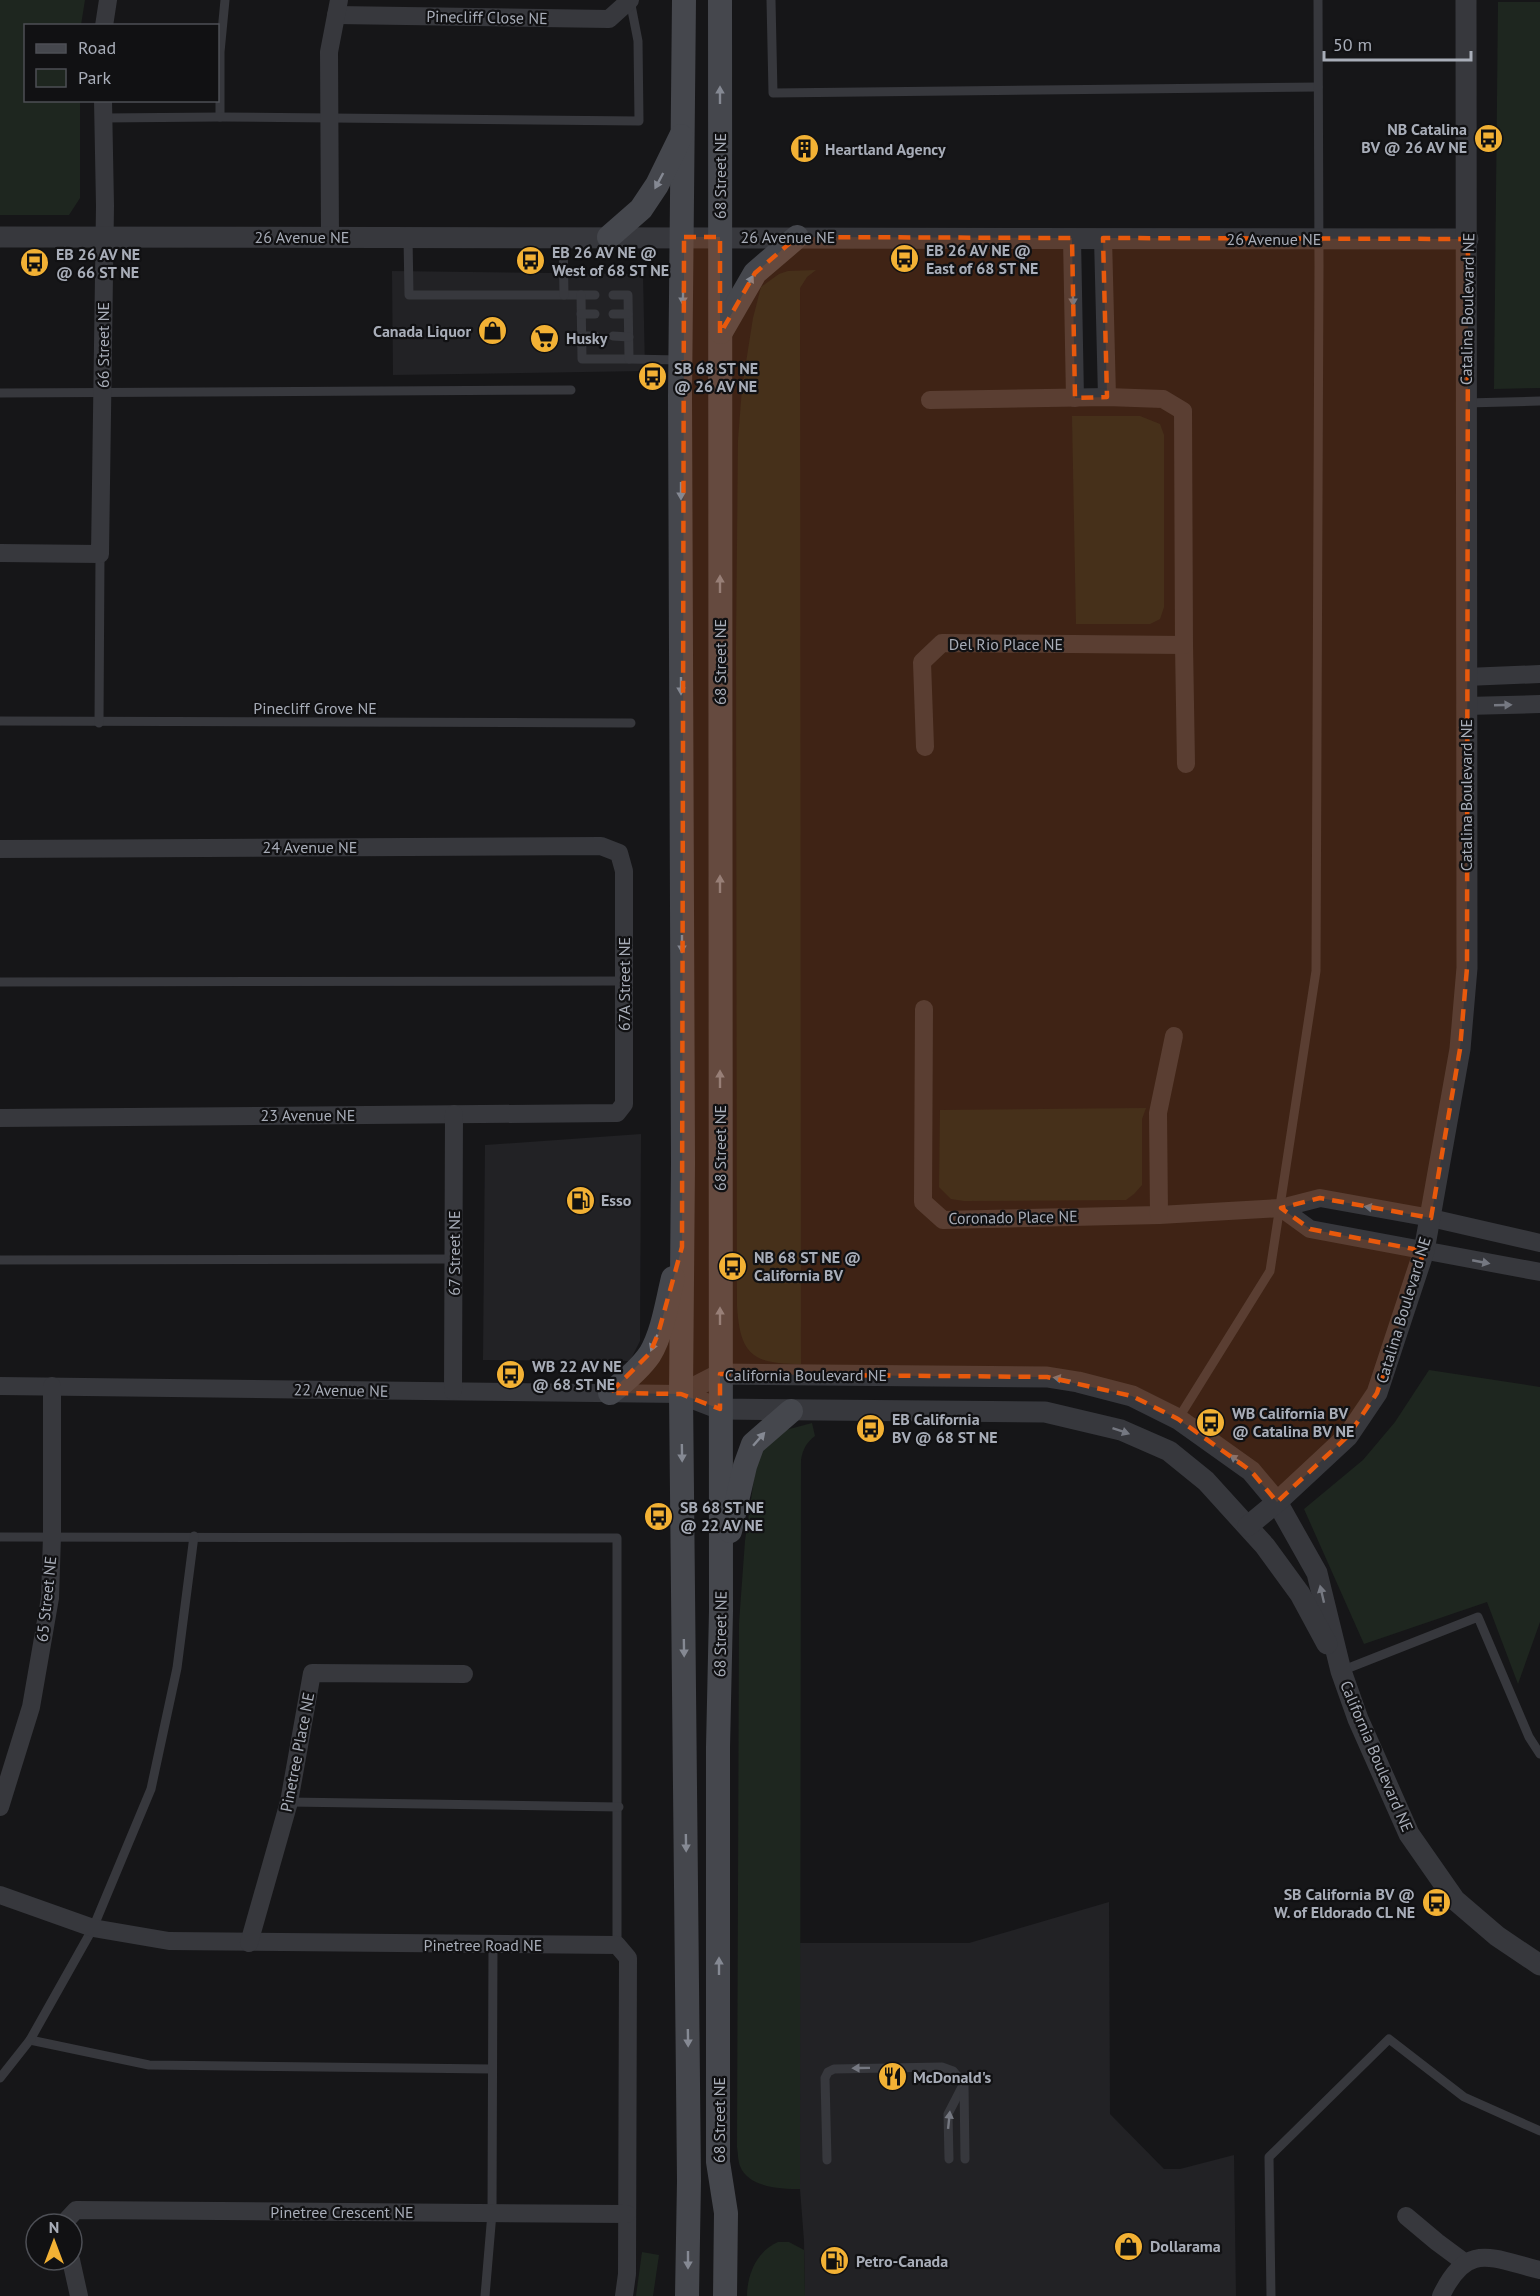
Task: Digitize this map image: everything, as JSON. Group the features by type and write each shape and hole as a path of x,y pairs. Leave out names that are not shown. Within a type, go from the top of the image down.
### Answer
{"main road":[{"name":"68 Street NE","path":"684,0 685,128 681,360 681,1394 689,2158 687,2296"},
{"name":"68 Street NE","path":"720,0 718,2162 726,2213 725,2296"},
{"path":"609,237 641,209 657,185 685,128"},
{"path":"720,334 755,273 797,237"},
{"path":"610,1393 629,1378 650,1353 658,1334 682,1247"},
{"path":"720,1575 745,1466 753,1444 791,1411"}],"street":[{"path":"104,24 108,0"},
{"name":"Pinecliff Close NE","path":"330,237 329,52 337,8 609,18 630,0"},
{"name":"Catalina Boulevard NE","path":"1248,1526 1278,1502 1348,1436 1377,1393 1424,1251 1460,1048 1467,968 1466,0"},
{"name":"66 Street NE","path":"100,554 104,237 103,109"},
{"name":"26 Avenue NE","path":"0,237 1468,239"},
{"path":"1072,238 1076,398"},
{"path":"1103,238 1107,397"},
{"path":"930,400 1107,397 1163,399 1183,411 1186,764"},
{"path":"0,553 100,554"},
{"name":"Del Rio Place NE","path":"925,747 922,662 942,643 1184,645"},
{"path":"1466,677 1540,674"},
{"path":"1466,706 1540,704"},
{"name":"24 Avenue NE","path":"0,849 601,846 619,853"},
{"name":"67A Street NE","path":"617,1113 624,1104 624,872 619,853"},
{"name":"Coronado Place NE","path":"924,1010 923,1202 943,1220 1159,1215 1281,1208 1320,1198 1431,1218 1540,1243"},
{"path":"1159,1215 1158,1113 1174,1036"},
{"name":"23 Avenue NE","path":"0,1118 617,1113"},
{"name":"67 Street NE","path":"453,1391 454,1114"},
{"path":"1281,1208 1310,1228 1540,1272"},
{"name":"California Boulevard NE","path":"681,1394 720,1374 1047,1377 1078,1382 1132,1396 1178,1419 1251,1471 1278,1502 1317,1573 1341,1671 1358,1719 1409,1834 1455,1900 1497,1936 1540,1965"},
{"name":"22 Avenue NE","path":"0,1386 681,1394"},
{"name":"65 Street NE","path":"0,1807 31,1707 50,1598 52,1386"},
{"name":"California Boulevard NE","path":"681,1394 720,1409 1045,1412 1070,1416 1121,1430 1169,1450 1206,1481 1248,1526 1300,1594 1341,1671"},
{"name":"Pinetree Place NE","path":"249,1943 289,1802 312,1673 464,1674"},
{"name":"Pinetree Road NE","path":"0,1895 93,1928 168,1941 617,1945"},
{"path":"617,1945 628,1958 627,2274 624,2296"},
{"name":"Pinetree Crescent NE","path":"74,2212 76,2210 627,2214"},
{"path":"1406,2216 1464,2262"},
{"path":"1441,2296 1450,2277 1464,2262 1478,2258 1492,2258 1540,2270"},
{"path":"74,2272 79,2296"}],"lane":[{"path":"220,117 220,52 225,0"},
{"path":"103,109 220,117 639,121 638,41 630,0"},
{"path":"771,0 773,93 1318,87"},
{"path":"1178,1419 1270,1271 1316,971 1318,0"},
{"path":"408,237 409,295 594,295"},
{"path":"563,237 564,295"},
{"path":"581,295 582,359 681,360"},
{"path":"613,295 628,295 629,359"},
{"path":"581,314 594,314"},
{"path":"613,314 628,314"},
{"path":"582,336 594,336"},
{"path":"613,336 629,337"},
{"path":"0,393 571,390"},
{"path":"1466,404 1540,401"},
{"path":"99,723 100,554"},
{"name":"Pinecliff Grove NE","path":"0,721 631,723"},
{"path":"0,982 624,981"},
{"path":"0,1260 454,1259"},
{"path":"0,2078 30,2040 93,1928 151,1789 177,1668 194,1536"},
{"path":"0,1537 617,1538 619,1807 617,1945"},
{"path":"1341,1671 1478,1617 1529,1737 1540,1754"},
{"path":"289,1802 619,1807"},
{"path":"485,2296 492,2213 493,1945"},
{"path":"30,2040 149,2065 492,2069"},
{"path":"1271,2296 1269,2157 1389,2040 1464,2097 1540,2131"},
{"path":"827,2160 825,2078 828,2072 834,2069 942,2067 953,2071 964,2084 965,2159"},
{"path":"949,2159 948,2114 964,2084"}],"highlighted area":[{"path":"684,237 720,237 720,334 755,273 797,237 1072,238 1075,398 1107,397 1103,238 1468,239 1467,968 1460,1049 1431,1218 1320,1198 1281,1208 1310,1229 1424,1251 1377,1393 1348,1436 1277,1502 1251,1471 1178,1419 1132,1396 1047,1377 720,1374 720,1409 681,1394 610,1393 650,1353 658,1334 682,1247"}],"shaded area":[{"path":"392,271 643,274 645,371 393,375"},
{"path":"641,1134 640,1341 630,1361 483,1360 485,1145"},
{"path":"1109,1902 1110,2114 1164,2169 1180,2169 1234,2155 1236,2296 805,2296 800,2189 799,1943 969,1943"}],"green space":[{"path":"0,0 85,0 81,24 24,24 24,102 80,102 80,198 69,215 0,215"},
{"path":"1498,2 1540,2 1540,388 1494,389"},
{"path":"816,270 807,277 800,288 801,1364 785,1364 760,1359 746,1346 737,1306 738,440 742,388 753,318 761,287 779,274 788,271"},
{"path":"1072,416 1140,416 1160,424 1164,435 1164,607 1160,619 1150,624 1076,624"},
{"path":"1146,1108 1142,1119 1142,1185 1126,1200 964,1201 951,1199 939,1187 940,1110"},
{"path":"1429,1370 1540,1387 1540,1622 1518,1684 1487,1602 1364,1644 1304,1509 1363,1460 1395,1422"},
{"path":"812,1423 815,1436 805,1446 801,1460 800,2189 792,2189 766,2186 750,2179 744,2173 738,2159 739,1623 745,1541 760,1453 782,1431"},
{"path":"778,2242 789,2242 804,2250 805,2296 747,2296 751,2272 759,2257"},
{"path":"642,2252 659,2255 653,2296 636,2296"}],"place":[{"name":"NB Catalina BV @ 26 AV NE","path":"1488,138"},
{"name":"Heartland Agency","path":"804,149"},
{"name":"EB 26 AV NE @ East of 68 ST NE","path":"905,259"},
{"name":"EB 26 AV NE @ West of 68 ST NE","path":"531,261"},
{"name":"EB 26 AV NE @ 66 ST NE","path":"35,263"},
{"name":"Canada Liquor","path":"492,331"},
{"name":"Husky","path":"545,338"},
{"name":"SB 68 ST NE @ 26 AV NE","path":"653,377"},
{"name":"Esso","path":"580,1200"},
{"name":"NB 68 ST NE @ California BV","path":"733,1266"},
{"name":"WB 22 AV NE @ 68 ST NE","path":"511,1375"},
{"name":"WB California BV @ Catalina BV NE","path":"1211,1422"},
{"name":"EB California BV @ 68 ST NE","path":"871,1428"},
{"name":"SB 68 ST NE @ 22 AV NE","path":"659,1516"},
{"name":"SB California BV @ W. of Eldorado CL NE","path":"1436,1903"},
{"name":"McDonald's","path":"892,2077"},
{"name":"Dollarama","path":"1129,2246"},
{"name":"Petro-Canada","path":"835,2261"}]}
